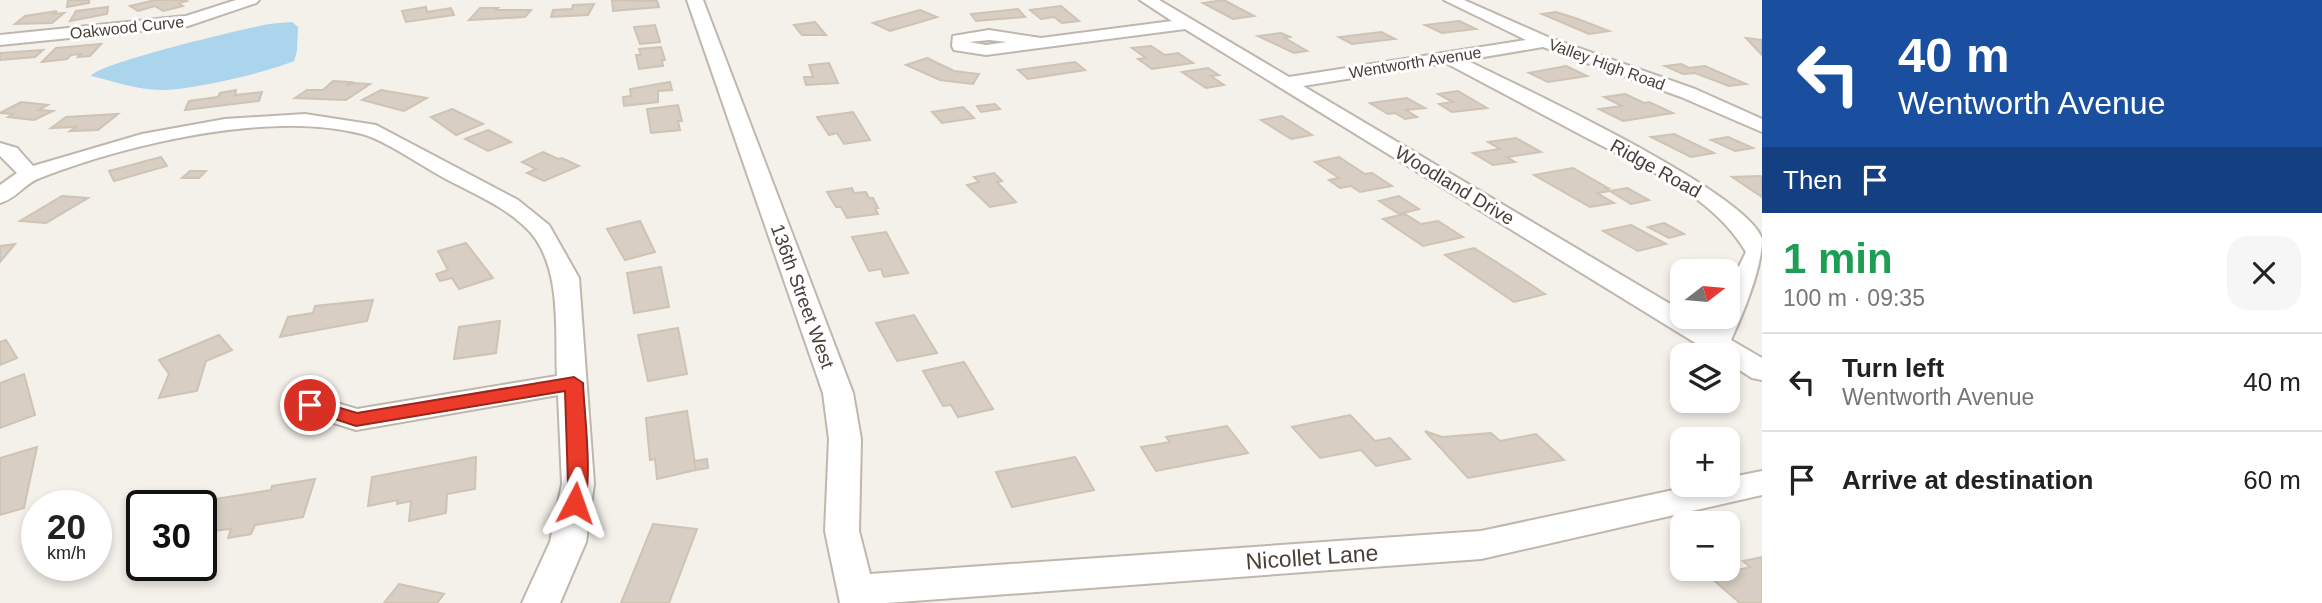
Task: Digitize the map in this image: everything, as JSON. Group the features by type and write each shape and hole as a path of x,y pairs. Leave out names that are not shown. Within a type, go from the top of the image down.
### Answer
{"street":[{"name":"Oakwood Curve","path":"0,40 188,21 251,0"},
{"name":"136th Street West","path":"695,0 838,393 845,439 842,531 857,597"},
{"name":"Woodland Drive","path":"1148,0 1716,343"},
{"name":"Valley High Road","path":"1452,0 1544,42 1688,93 1762,126"},
{"path":"1041,43 1187,24"},
{"name":"Wentworth Avenue","path":"1286,83 1544,42"},
{"name":"Ridge Road","path":"1448,57 1684,181 1708,197 1746,230 1758,251 1716,343"},
{"path":"0,196 29,174 142,140 225,125 305,120 369,130 510,205 541,230 566,278 578,484 568,542 541,603"},
{"path":"0,149 10,152 29,174"},
{"name":"Woodland Drive","path":"1740,358 1762,371"},
{"path":"310,405 356,419 574,383"},
{"name":"Nicollet Lane","path":"857,597 1480,545 1762,483"}],"water":[{"path":"292,22 298,27 297,51 294,61 281,66 209,84 161,90 135,87 91,76 118,63 169,48 264,25"}],"building":[{"path":"68,0 89,0 89,3 67,7"},
{"path":"155,0 187,1 179,3 183,6 163,11 155,6 138,11 130,6"},
{"path":"612,0 657,1 659,7 613,11"},
{"path":"1224,0 1254,16 1233,19 1203,3"},
{"path":"594,4 588,15 551,17 553,10"},
{"path":"1061,6 1079,21 1062,23 1054,17 1041,19 1030,10"},
{"path":"108,7 107,14 70,21 76,11"},
{"path":"426,7 427,12 451,8 454,15 406,22 402,11"},
{"path":"480,8 531,10 525,17 469,20"},
{"path":"1018,9 1025,17 976,21 971,14"},
{"path":"920,10 937,17 890,31 873,23"},
{"path":"57,11 53,14 64,13 52,23 15,24 25,16"},
{"path":"1556,12 1609,31 1589,34 1542,14"},
{"path":"1459,21 1476,29 1442,33 1425,25"},
{"path":"815,22 826,35 802,35 794,25"},
{"path":"655,25 660,42 640,44 634,27"},
{"path":"1381,32 1395,39 1352,44 1339,37"},
{"path":"1281,33 1307,51 1294,53 1258,36"},
{"path":"1746,38 1762,40 1762,55"},
{"path":"101,44 90,56 71,55 67,59 42,62 56,48"},
{"path":"1151,46 1165,55 1178,53 1193,63 1152,69 1138,59 1146,58 1132,48"},
{"path":"661,47 665,60 662,60 663,66 639,69 636,55 641,55 639,49"},
{"path":"43,50 35,57 0,60 0,53"},
{"path":"927,58 954,71 979,74 973,84 940,80 906,65"},
{"path":"1075,62 1085,70 1028,79 1018,70"},
{"path":"829,63 838,83 806,85 804,77 813,77 809,65"},
{"path":"1681,64 1689,68 1705,66 1746,84 1729,86 1695,73 1683,74 1665,66"},
{"path":"1566,66 1587,76 1548,82 1529,73"},
{"path":"1208,68 1219,75 1211,76 1224,85 1206,88 1182,72"},
{"path":"333,81 351,82 346,86 353,83 370,84 346,100 295,98 307,90 323,90"},
{"path":"670,82 672,90 658,91 658,102 624,106 623,97 631,96 630,89"},
{"path":"236,90 235,95 262,92 259,101 185,110 189,101 218,97 220,93"},
{"path":"381,90 427,98 404,111 362,100"},
{"path":"1458,91 1487,108 1452,112 1439,104 1453,102 1438,94"},
{"path":"1625,94 1673,113 1623,121 1599,109 1622,106 1604,97"},
{"path":"1407,98 1425,108 1406,110 1417,117 1405,119 1395,113 1388,114 1370,103"},
{"path":"21,102 48,105 39,110 53,111 34,120 8,117 13,114 0,113"},
{"path":"995,104 1000,109 981,112 977,106"},
{"path":"678,105 682,121 678,121 680,130 651,133 647,109"},
{"path":"963,107 974,118 942,123 932,112"},
{"path":"452,109 483,124 456,135 431,117"},
{"path":"853,112 870,140 844,144 837,133 829,135 817,117"},
{"path":"118,114 98,130 70,131 76,127 51,128 66,117"},
{"path":"1282,116 1312,135 1291,139 1261,120"},
{"path":"488,130 511,142 488,151 465,139"},
{"path":"1674,134 1714,153 1691,157 1651,137"},
{"path":"1728,137 1753,148 1735,151 1711,140"},
{"path":"1516,138 1541,152 1507,157 1515,162 1493,165 1473,153 1500,149 1488,142"},
{"path":"543,152 579,166 544,181 527,173 536,169 522,162"},
{"path":"161,157 167,166 114,181 109,171"},
{"path":"1339,157 1365,174 1372,173 1392,186 1360,192 1351,186 1340,188 1329,180 1339,178 1315,162"},
{"path":"1573,168 1608,188 1605,188 1610,191 1597,193 1614,203 1590,207 1534,175"},
{"path":"190,171 206,171 199,178 182,178"},
{"path":"994,173 1002,181 997,182 1016,202 990,207 967,185 979,182 974,177"},
{"path":"1760,176 1762,197 1732,177"},
{"path":"852,188 854,193 866,192 869,198 873,198 878,214 847,218 827,192"},
{"path":"1627,188 1649,200 1631,204 1610,191"},
{"path":"62,196 88,198 46,223 20,221"},
{"path":"1399,196 1419,209 1399,214 1379,201"},
{"path":"1405,214 1421,224 1438,221 1463,237 1423,246 1383,219"},
{"path":"640,221 655,252 625,260 607,229"},
{"path":"1664,223 1684,234 1669,238 1648,227"},
{"path":"1631,225 1666,244 1638,251 1603,231"},
{"path":"886,232 908,273 884,277 881,269 869,271 852,237"},
{"path":"466,243 493,278 459,289 452,278 440,281 436,274 448,270 438,251"},
{"path":"15,244 0,262 0,246"},
{"path":"1474,248 1545,294 1514,302 1445,255"},
{"path":"661,267 669,307 634,313 627,273"},
{"path":"373,300 367,321 280,337 288,317 313,313 315,306"},
{"path":"914,315 937,353 897,361 876,323"},
{"path":"500,321 496,353 454,359 459,327"},
{"path":"678,328 687,374 648,381 638,335"},
{"path":"219,335 232,350 206,361 197,391 159,398 169,374 159,360"},
{"path":"6,340 17,358 0,365 0,342"},
{"path":"964,362 993,409 958,417 951,405 943,406 923,371"},
{"path":"24,374 35,415 0,428 0,383"},
{"path":"687,411 696,470 657,479 655,459 650,460 646,418"},
{"path":"1350,415 1375,441 1390,438 1410,459 1376,466 1361,450 1320,458 1292,427"},
{"path":"1227,426 1248,453 1156,471 1141,447 1170,442 1166,437"},
{"path":"1425,431 1442,437 1491,433 1500,441 1536,434 1564,460 1468,478"},
{"path":"37,447 28,490 21,490 21,509 0,515 0,458"},
{"path":"476,457 475,489 447,494 446,513 409,521 411,501 397,504 398,500 368,506 372,477"},
{"path":"1075,457 1094,490 1012,507 996,472"},
{"path":"707,459 708,468 696,470 694,461"},
{"path":"315,479 303,517 255,525 251,534 228,538 231,529 217,530 217,499 271,490 272,486"},
{"path":"653,524 697,529 669,603 621,603"},
{"path":"1762,557 1762,603 1740,603 1715,581 1740,581 1740,570 1750,567 1743,561"},
{"path":"399,584 444,594 437,603 384,603"}],"route":[{"path":"310,405 356,419 574,383 578,484 575,503"}]}
